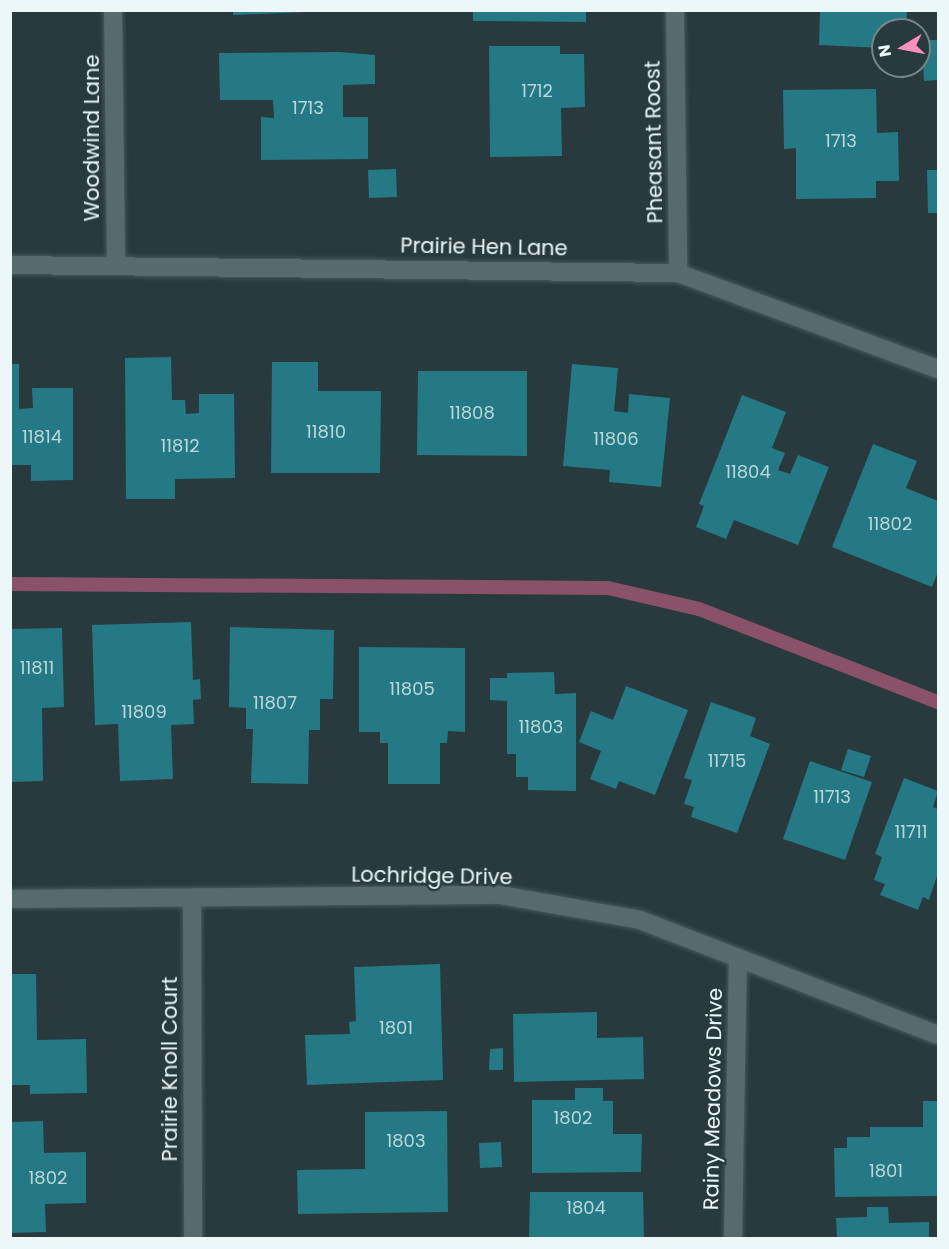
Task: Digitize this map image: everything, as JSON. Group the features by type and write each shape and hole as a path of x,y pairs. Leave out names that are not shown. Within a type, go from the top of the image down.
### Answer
{"street":[{"name":"Woodwind Lane","path":"113,10 116,264"},
{"name":"Pheasant Roost","path":"675,10 678,273"},
{"name":"Prairie Hen Lane","path":"10,265 116,264 678,273 939,369"},
{"name":"Lochridge Drive","path":"10,899 192,900 500,895 640,920 738,961 939,1035"},
{"name":"Prairie Knoll Court","path":"192,900 193,1239"},
{"name":"Rainy Meadows Drive","path":"733,1239 738,961"}],"building":[{"path":"233,10 306,10 306,12 233,15"},
{"path":"473,10 586,10 586,22 473,21"},
{"path":"907,10 907,18 871,18 871,47 819,45 820,11"},
{"path":"931,40 938,40 938,80 924,81 924,78 931,78"},
{"path":"489,46 560,46 560,54 584,54 585,107 561,108 562,156 490,157"},
{"path":"339,52 375,55 375,84 343,85 343,117 368,117 368,159 261,160 261,117 274,118 273,100 220,100 219,53"},
{"path":"876,89 877,133 898,132 899,181 876,181 876,198 796,199 796,148 784,149 783,90"},
{"path":"396,169 397,197 369,198 368,170"},
{"path":"927,170 938,170 938,213 928,213"},
{"path":"171,357 172,400 185,400 186,414 199,413 199,394 234,394 235,478 175,479 175,499 126,499 125,358"},
{"path":"272,362 318,362 318,391 381,391 380,473 271,473"},
{"path":"10,364 19,364 19,409 33,408 32,388 73,388 73,480 31,481 31,465 10,465"},
{"path":"572,364 618,368 614,411 628,413 629,394 670,398 661,487 609,482 610,470 563,466"},
{"path":"418,371 527,371 527,456 417,455"},
{"path":"742,395 786,412 772,448 785,453 778,470 790,474 798,455 829,467 798,545 734,520 726,539 696,527 704,506 699,504"},
{"path":"873,444 917,461 906,488 938,501 938,572 932,587 832,547"},
{"path":"191,622 193,680 200,679 201,699 193,700 194,724 171,725 173,779 120,781 118,724 95,725 92,625"},
{"path":"230,627 334,630 333,699 320,699 320,730 309,730 308,784 251,783 253,729 246,729 246,708 229,707"},
{"path":"62,628 64,707 42,708 43,781 10,782 10,629"},
{"path":"359,647 465,648 465,732 448,731 447,743 440,743 440,784 388,784 388,743 380,743 380,732 359,732"},
{"path":"554,672 555,694 576,693 576,791 528,790 528,777 516,777 516,754 507,754 507,701 490,700 490,678 507,678 507,673"},
{"path":"626,686 688,710 655,795 619,781 616,789 590,779 601,751 579,742 591,711 613,720"},
{"path":"711,702 756,718 750,736 770,744 737,833 691,817 694,807 684,804 692,780 684,778"},
{"path":"848,749 871,756 864,777 841,770"},
{"path":"810,761 872,782 845,860 783,839"},
{"path":"904,778 938,791 933,807 938,809 938,873 929,900 923,897 918,910 880,895 885,884 874,880 882,857 875,854"},
{"path":"440,964 443,1080 307,1085 305,1035 350,1034 349,1022 356,1021 354,967"},
{"path":"10,974 36,974 37,1040 86,1039 87,1093 30,1094 30,1085 10,1085"},
{"path":"597,1012 597,1038 643,1037 644,1079 514,1082 513,1014"},
{"path":"503,1048 503,1070 489,1070 490,1049"},
{"path":"575,1088 603,1088 603,1101 613,1101 613,1134 642,1134 641,1172 532,1173 532,1100 575,1100"},
{"path":"923,1101 938,1101 938,1196 835,1197 834,1148 847,1148 847,1137 870,1137 870,1127 923,1127"},
{"path":"447,1111 448,1212 298,1214 297,1170 365,1169 365,1112"},
{"path":"43,1121 44,1153 86,1152 86,1203 45,1204 46,1232 10,1233 10,1122"},
{"path":"501,1142 502,1167 480,1168 479,1143"},
{"path":"530,1192 643,1192 644,1238 529,1238"},
{"path":"867,1207 888,1207 889,1223 929,1222 929,1238 837,1238 836,1218 867,1217"}],"waterway":[{"path":"10,584 608,588 699,609 938,702"}]}
